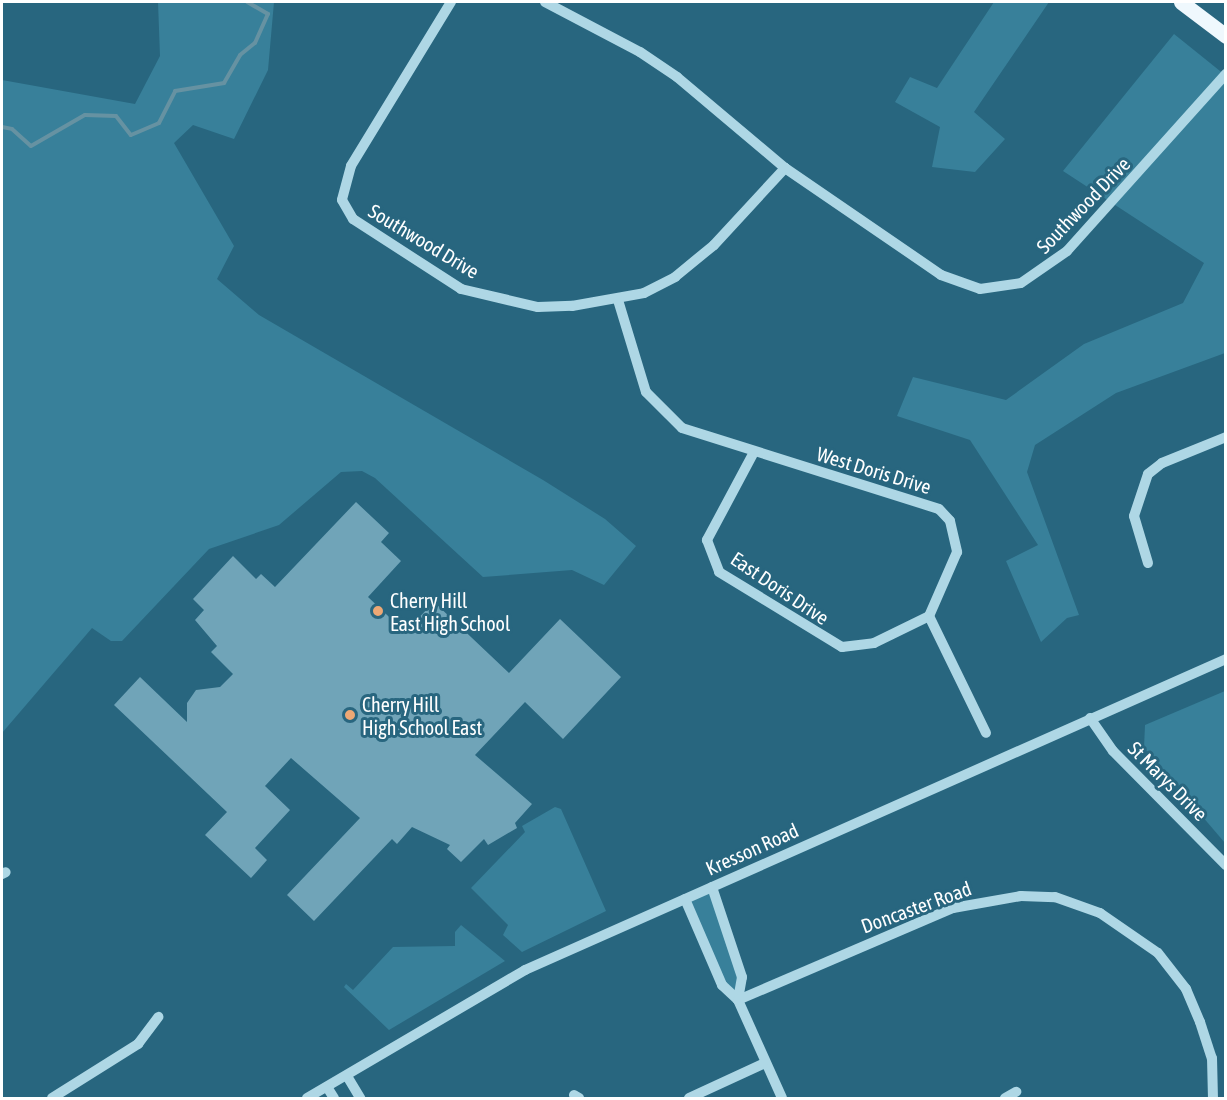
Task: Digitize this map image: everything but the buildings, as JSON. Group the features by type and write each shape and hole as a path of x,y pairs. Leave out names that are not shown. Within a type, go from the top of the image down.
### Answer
{"main road":[{"path":"1181,2 1226,36"}],"street":[{"name":"Southwood Drive","path":"451,2 351,166 342,187 346,211 461,289 538,307 618,300 675,277 714,245 785,168"},
{"name":"Southwood Drive","path":"545,2 677,77 785,168 941,274 972,287 999,288 1044,271 1068,251 1226,74"},
{"path":"618,300 635,367 656,405 682,428 754,453"},
{"path":"1148,563 1134,516 1148,474 1162,463 1226,437"},
{"name":"East Doris Drive","path":"754,453 707,540 719,572 842,647 874,643 929,615"},
{"name":"West Doris Drive","path":"754,453 939,509 950,521 957,552 929,615"},
{"path":"929,615 986,733"},
{"name":"Kresson Road","path":"307,1098 525,970 1226,659"},
{"name":"St Marys Drive","path":"1090,718 1113,751 1226,865"},
{"path":"712,887 742,977 738,1000"},
{"name":"Doncaster Road","path":"738,1000 953,908 1021,896 1055,897 1100,913 1158,953 1186,989 1200,1022 1212,1058 1213,1098"},
{"path":"685,899 722,985 738,1000 763,1064 782,1098"},
{"path":"52,1098 138,1044 158,1017"},
{"path":"689,1098 763,1064"},
{"path":"347,1076 360,1098"},
{"path":"327,1087 334,1098"},
{"path":"1005,1098 1016,1092"}],"shaded area":[{"path":"158,2 274,2 268,70 234,139 193,125 174,143 234,246 217,279 259,315 543,480 605,519 636,546 604,585 572,570 483,577 375,478 362,471 341,472 279,525 209,549 122,641 111,641 92,628 2,733 2,80 135,104 160,56"},
{"path":"994,2 1049,2 974,112 1005,139 975,172 932,167 940,127 895,102 910,77 937,88"},
{"path":"1174,34 1225,75 1225,353 1116,393 1035,445 1027,472 1079,615 1067,618 1041,642 1006,561 1038,545 970,440 897,416 913,377 1006,400 1084,344 1183,303 1204,263 1063,171"},
{"path":"1225,691 1225,843 1144,748 1145,725"},
{"path":"555,807 561,809 606,911 522,952 503,935 508,925 471,888 525,832 522,826"},
{"path":"712,887 742,977 738,1000 722,985 685,899"},
{"path":"461,925 505,961 389,1030 344,987 346,984 353,990 393,947 455,946 455,932"}],"waterway":[{"path":"2,127 12,129 31,146 85,115 116,116 131,135 159,123 175,91 224,83 240,55 255,43 268,14 247,2"}],"place":[{"name":"Cherry Hill East High School","path":"378,611"},
{"name":"Cherry Hill High School East","path":"350,715"}]}
